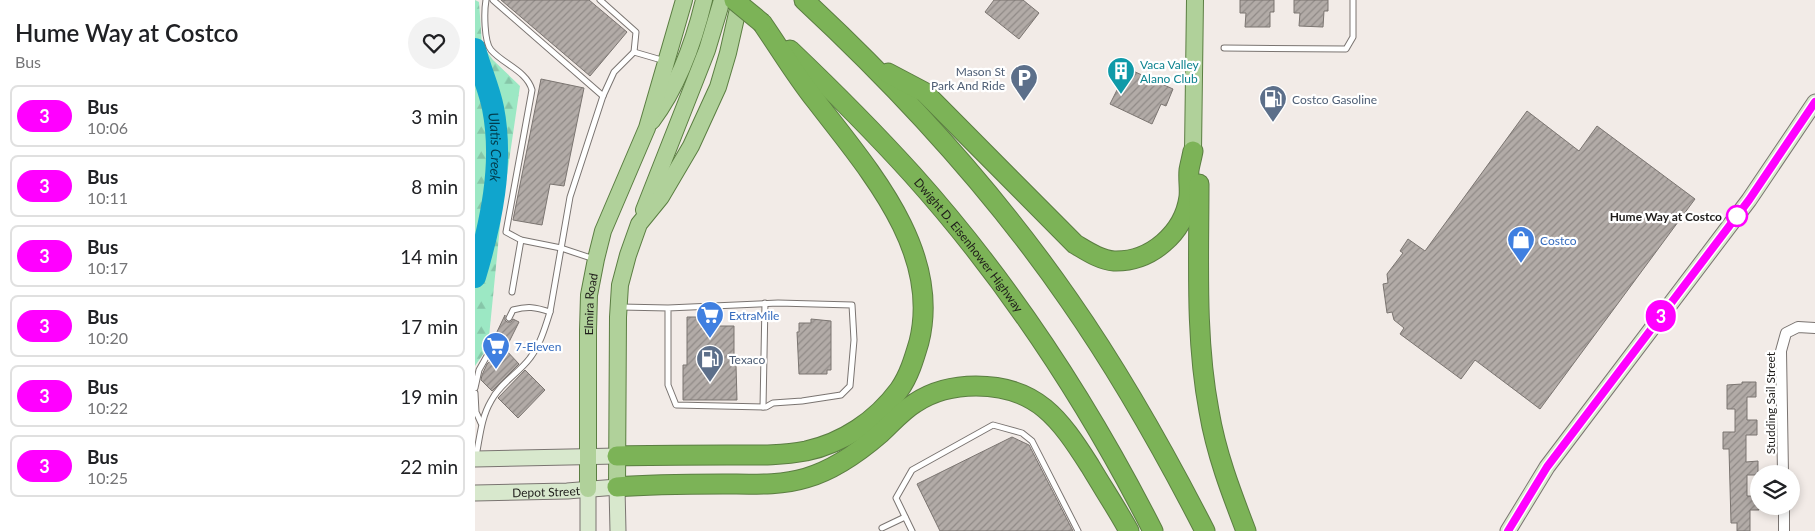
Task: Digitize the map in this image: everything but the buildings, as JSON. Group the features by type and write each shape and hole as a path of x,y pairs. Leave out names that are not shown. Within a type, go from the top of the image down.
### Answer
{"highway":[{"name":"Dwight D. Eisenhower Highway","path":"734,0 762,23 865,123 980,255 1032,328 1079,400 1153,531"},
{"path":"804,0 912,106 969,169 1021,234 1069,299 1111,362 1150,427 1205,531"},
{"path":"617,456 774,455 806,451 835,442 854,432 884,408 903,384 914,362 923,318 922,281 906,232 870,173 814,99 762,23"},
{"path":"871,64 924,92 1075,244 1094,255 1113,261 1138,258 1156,250 1171,237 1184,214 1189,197 1189,171 1193,151"},
{"path":"1193,151 1199,169 1199,321 1209,411 1225,475 1246,531"},
{"path":"617,487 654,484 755,484 806,478 833,467 862,449 914,403 931,394 967,386 987,386 1010,390 1030,398 1053,414 1070,435 1129,531"}],"main road":[{"name":"Elmira Road","path":"587,489 587,330 589,295 596,259 603,231 647,128 684,0"},
{"name":"Elmira Road","path":"647,128 666,102 683,66 705,0"},
{"path":"617,487 618,307 620,284 639,224 707,50 722,0"},
{"path":"639,224 661,197 691,146 718,87 740,0"},
{"path":"1193,151 1195,0"}],"street":[{"path":"1508,531 1547,467 1749,200 1815,102"},
{"name":"Studding Sail Street","path":"1783,465 1781,351 1786,333 1798,327 1815,328"},
{"path":"475,459 617,456"},
{"path":"617,487 618,531"},
{"name":"Depot Street","path":"475,493 617,487"},
{"path":"587,489 588,531"},
{"path":"1784,515 1784,531"}],"lane":[{"path":"486,0 486,32 489,48 526,78 532,90 506,232 521,240 561,248 596,259"},
{"path":"493,0 603,96"},
{"path":"475,459 481,423 491,400 530,358 544,331 550,312 570,197 603,96 614,72 635,52 636,32 599,0"},
{"path":"1223,48 1346,49 1353,37 1353,0"},
{"path":"635,52 665,61"},
{"path":"512,292 521,240"},
{"path":"618,307 668,308 765,303 852,305 854,340 850,386 841,395 802,402 773,403 766,407 676,405 668,384 668,308"},
{"path":"763,407 765,303"},
{"path":"509,318 513,310 526,307 550,312"},
{"path":"475,388 479,370 496,340"},
{"path":"475,393 476,412 481,423"},
{"path":"912,531 896,498 913,470 993,425 1022,433 1033,441 1078,531"},
{"path":"882,528 905,517"}],"green space":[{"path":"475,0 479,2 482,45 493,60 520,86 501,216 488,347 475,366"}],"waterway":[{"name":"Ulatis Creek","path":"475,49 493,108 497,150 491,215 475,277"}],"bus line":[{"name":"3","path":"1508,531 1547,467 1749,200 1815,102"}],"place":[{"name":"Vaca Valley Alano Club","path":"1121,95"},
{"name":"Mason St Park And Ride","path":"1024,102"},
{"name":"Costco Gasoline","path":"1273,123"},
{"name":"Hume Way at Costco","path":"1737,216"},
{"name":"Costco","path":"1521,264"},
{"name":"ExtraMile","path":"710,339"},
{"name":"7-Eleven","path":"496,370"},
{"name":"Texaco","path":"710,383"}]}
